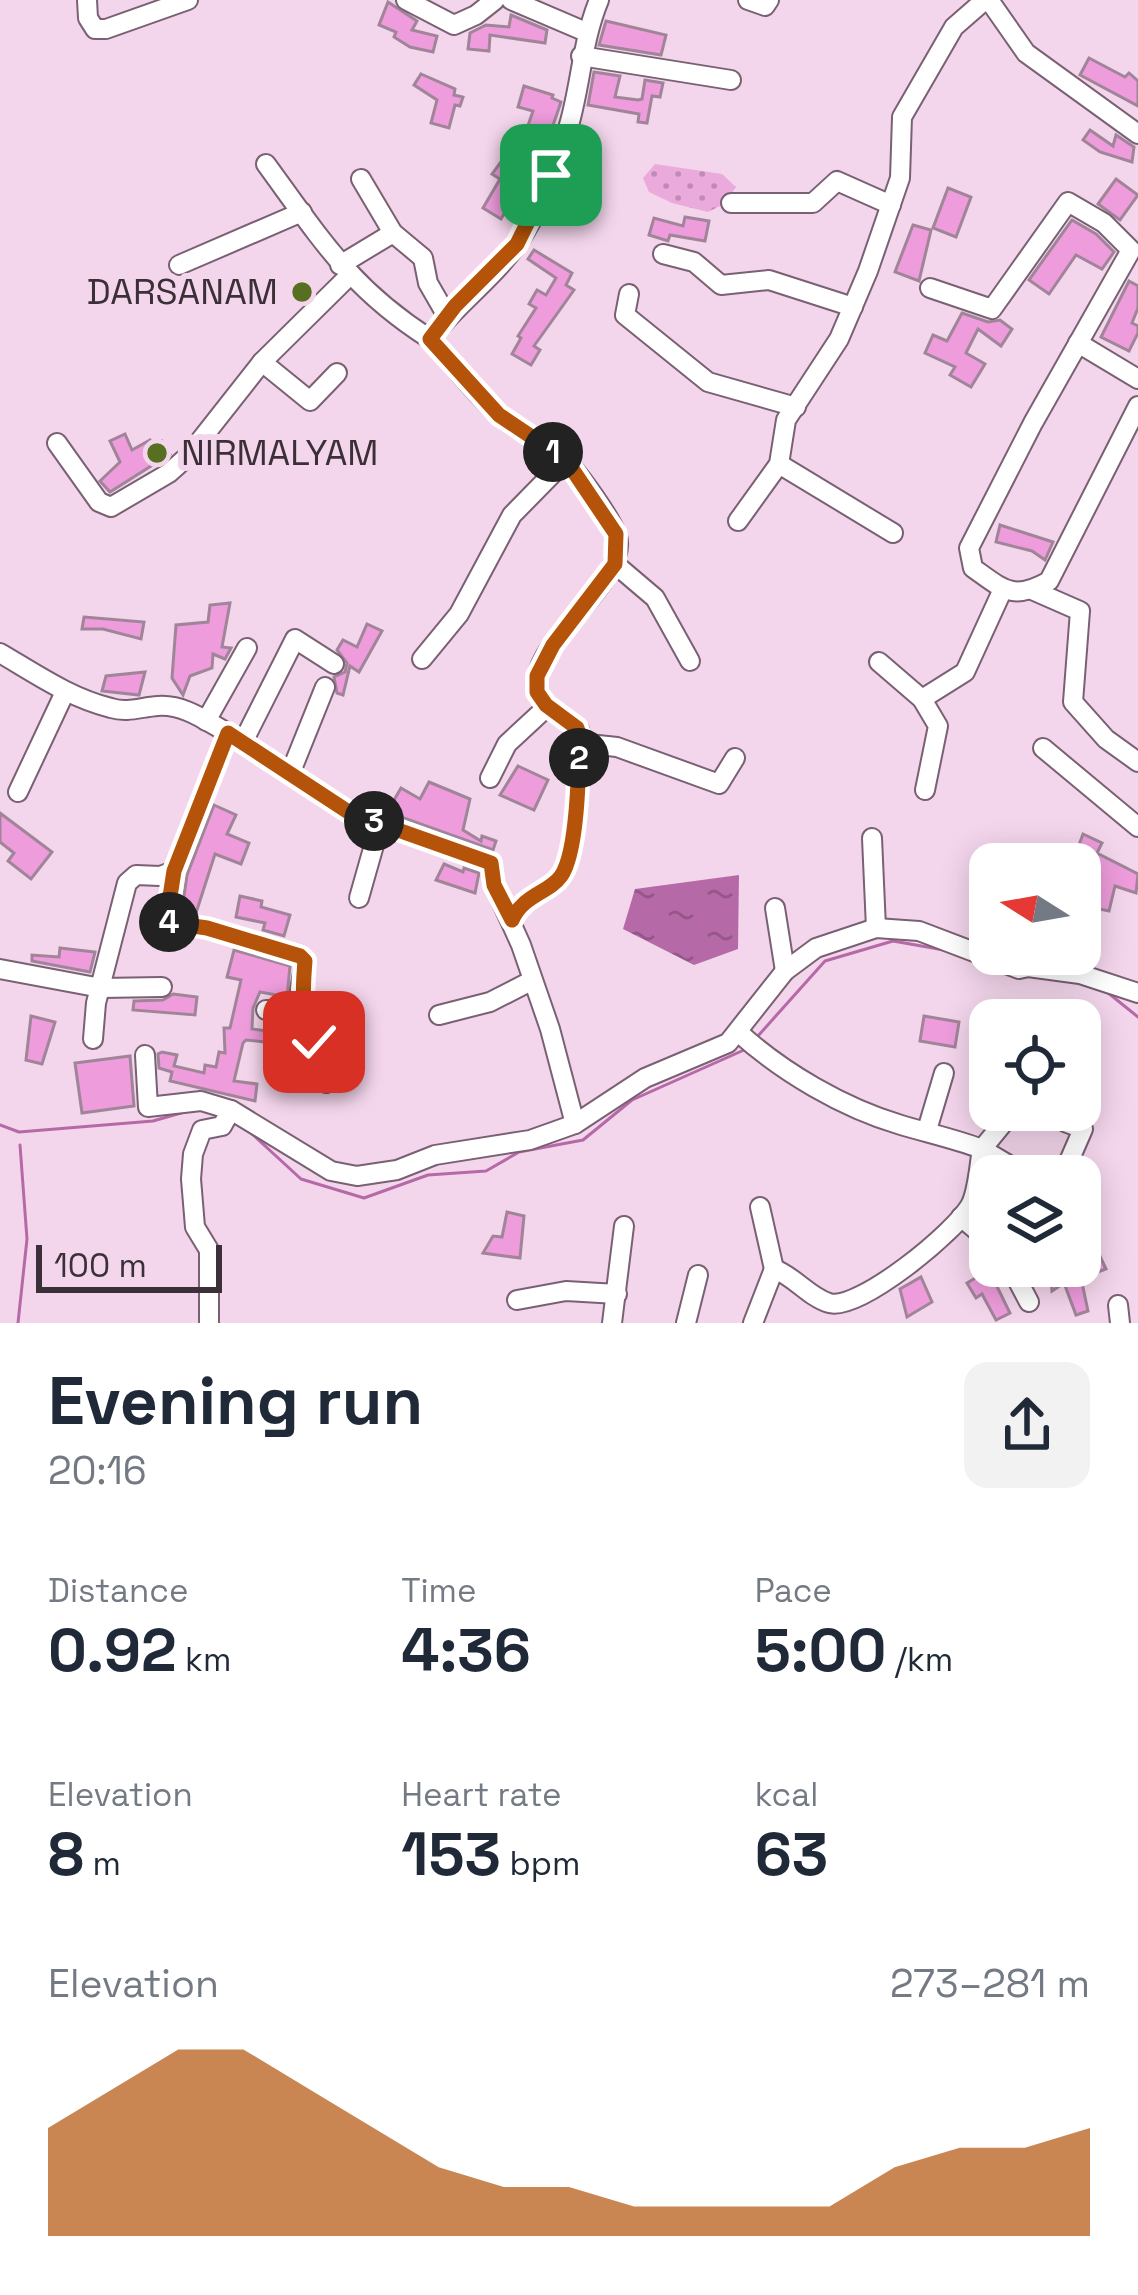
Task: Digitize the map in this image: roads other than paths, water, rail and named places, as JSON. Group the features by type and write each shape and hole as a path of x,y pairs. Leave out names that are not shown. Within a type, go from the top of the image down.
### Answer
{"street":[{"path":"87,0 88,19 95,29 106,29 188,0"},
{"path":"406,0 454,25 494,0"},
{"path":"511,0 586,32"},
{"path":"430,339 517,244 570,123 586,32 598,0"},
{"path":"748,0 756,6 765,6 769,0"},
{"path":"738,521 779,464 786,420 853,308 900,178 902,117 954,27 987,0 1026,53 1138,134"},
{"path":"581,56 731,80"},
{"path":"266,164 344,270 386,311 430,339 499,415 566,460 616,534 615,564 553,645 537,676 537,692 577,728 572,836 562,874 520,906 512,920"},
{"path":"361,178 393,233 423,258 428,283 447,316"},
{"path":"731,203 813,203 837,182 891,205"},
{"path":"930,288 992,309 1068,202 1103,223 1131,250 969,548 970,563 1003,589 1021,593 1048,581 1138,406"},
{"path":"179,265 302,212"},
{"path":"57,443 99,502 111,507 169,473 188,457 262,362 344,270 393,233"},
{"path":"664,254 694,262 721,285 769,280 853,308"},
{"path":"628,294 625,315 708,382 796,406"},
{"path":"1078,343 1138,379"},
{"path":"262,362 310,401 337,373"},
{"path":"422,659 459,614 512,515 566,460"},
{"path":"779,464 893,533"},
{"path":"615,564 655,598 690,661"},
{"path":"922,699 965,672 1003,589"},
{"path":"1032,590 1080,611 1073,702 1106,739 1138,762"},
{"path":"326,1083 302,1011 305,961 207,928 166,922 174,871 236,737 295,639 334,664"},
{"path":"206,721 247,648"},
{"path":"0,653 65,692 117,710 184,709 236,737 350,813 491,863 494,885 512,920 550,1029 575,1124"},
{"path":"879,662 922,699 938,725 925,790"},
{"path":"290,774 325,687"},
{"path":"18,792 65,692"},
{"path":"490,778 508,745 548,706"},
{"path":"579,743 617,747 719,784 735,758"},
{"path":"1043,748 1138,827"},
{"path":"359,898 380,824"},
{"path":"872,838 876,928"},
{"path":"93,1039 127,883 136,875 160,877 174,871"},
{"path":"775,908 785,971"},
{"path":"146,1055 148,1107 201,1101 331,1171 357,1177 397,1170 435,1155 530,1140 575,1124 645,1078 728,1043 785,971 816,948 876,928 941,937 969,949"},
{"path":"0,969 101,988 162,987"},
{"path":"1083,975 1138,993"},
{"path":"439,1015 490,1002 531,981"},
{"path":"266,1010 302,1011"},
{"path":"738,1032 762,1054 837,1098 899,1124 982,1149 1019,1171 1063,1175 1081,1131"},
{"path":"928,1130 944,1073"},
{"path":"209,1323 210,1258 194,1220 192,1161 202,1130 227,1117"},
{"path":"774,1269 845,1314 961,1217 972,1203 982,1149 993,1131"},
{"path":"753,1323 774,1269 760,1207"},
{"path":"961,1217 969,1224"},
{"path":"612,1323 624,1226"},
{"path":"686,1323 698,1275"},
{"path":"1021,1287 1029,1303"},
{"path":"517,1300 566,1291 617,1294"}],"water":[{"path":"739,875 738,949 694,965 623,929 635,889"}],"waterway":[{"path":"757,1037 825,961 893,941 944,950"},
{"path":"1107,992 1138,1017"},
{"path":"250,1132 301,1179 364,1198 428,1175 486,1171 519,1152 583,1140 632,1100 744,1050"},
{"path":"0,1125 19,1132 153,1121 188,1111"},
{"path":"18,1323 27,1239 20,1145"}],"place":[{"name":"DARSANAM","path":"302,292"},
{"name":"NIRMALYAM","path":"157,453"}]}
